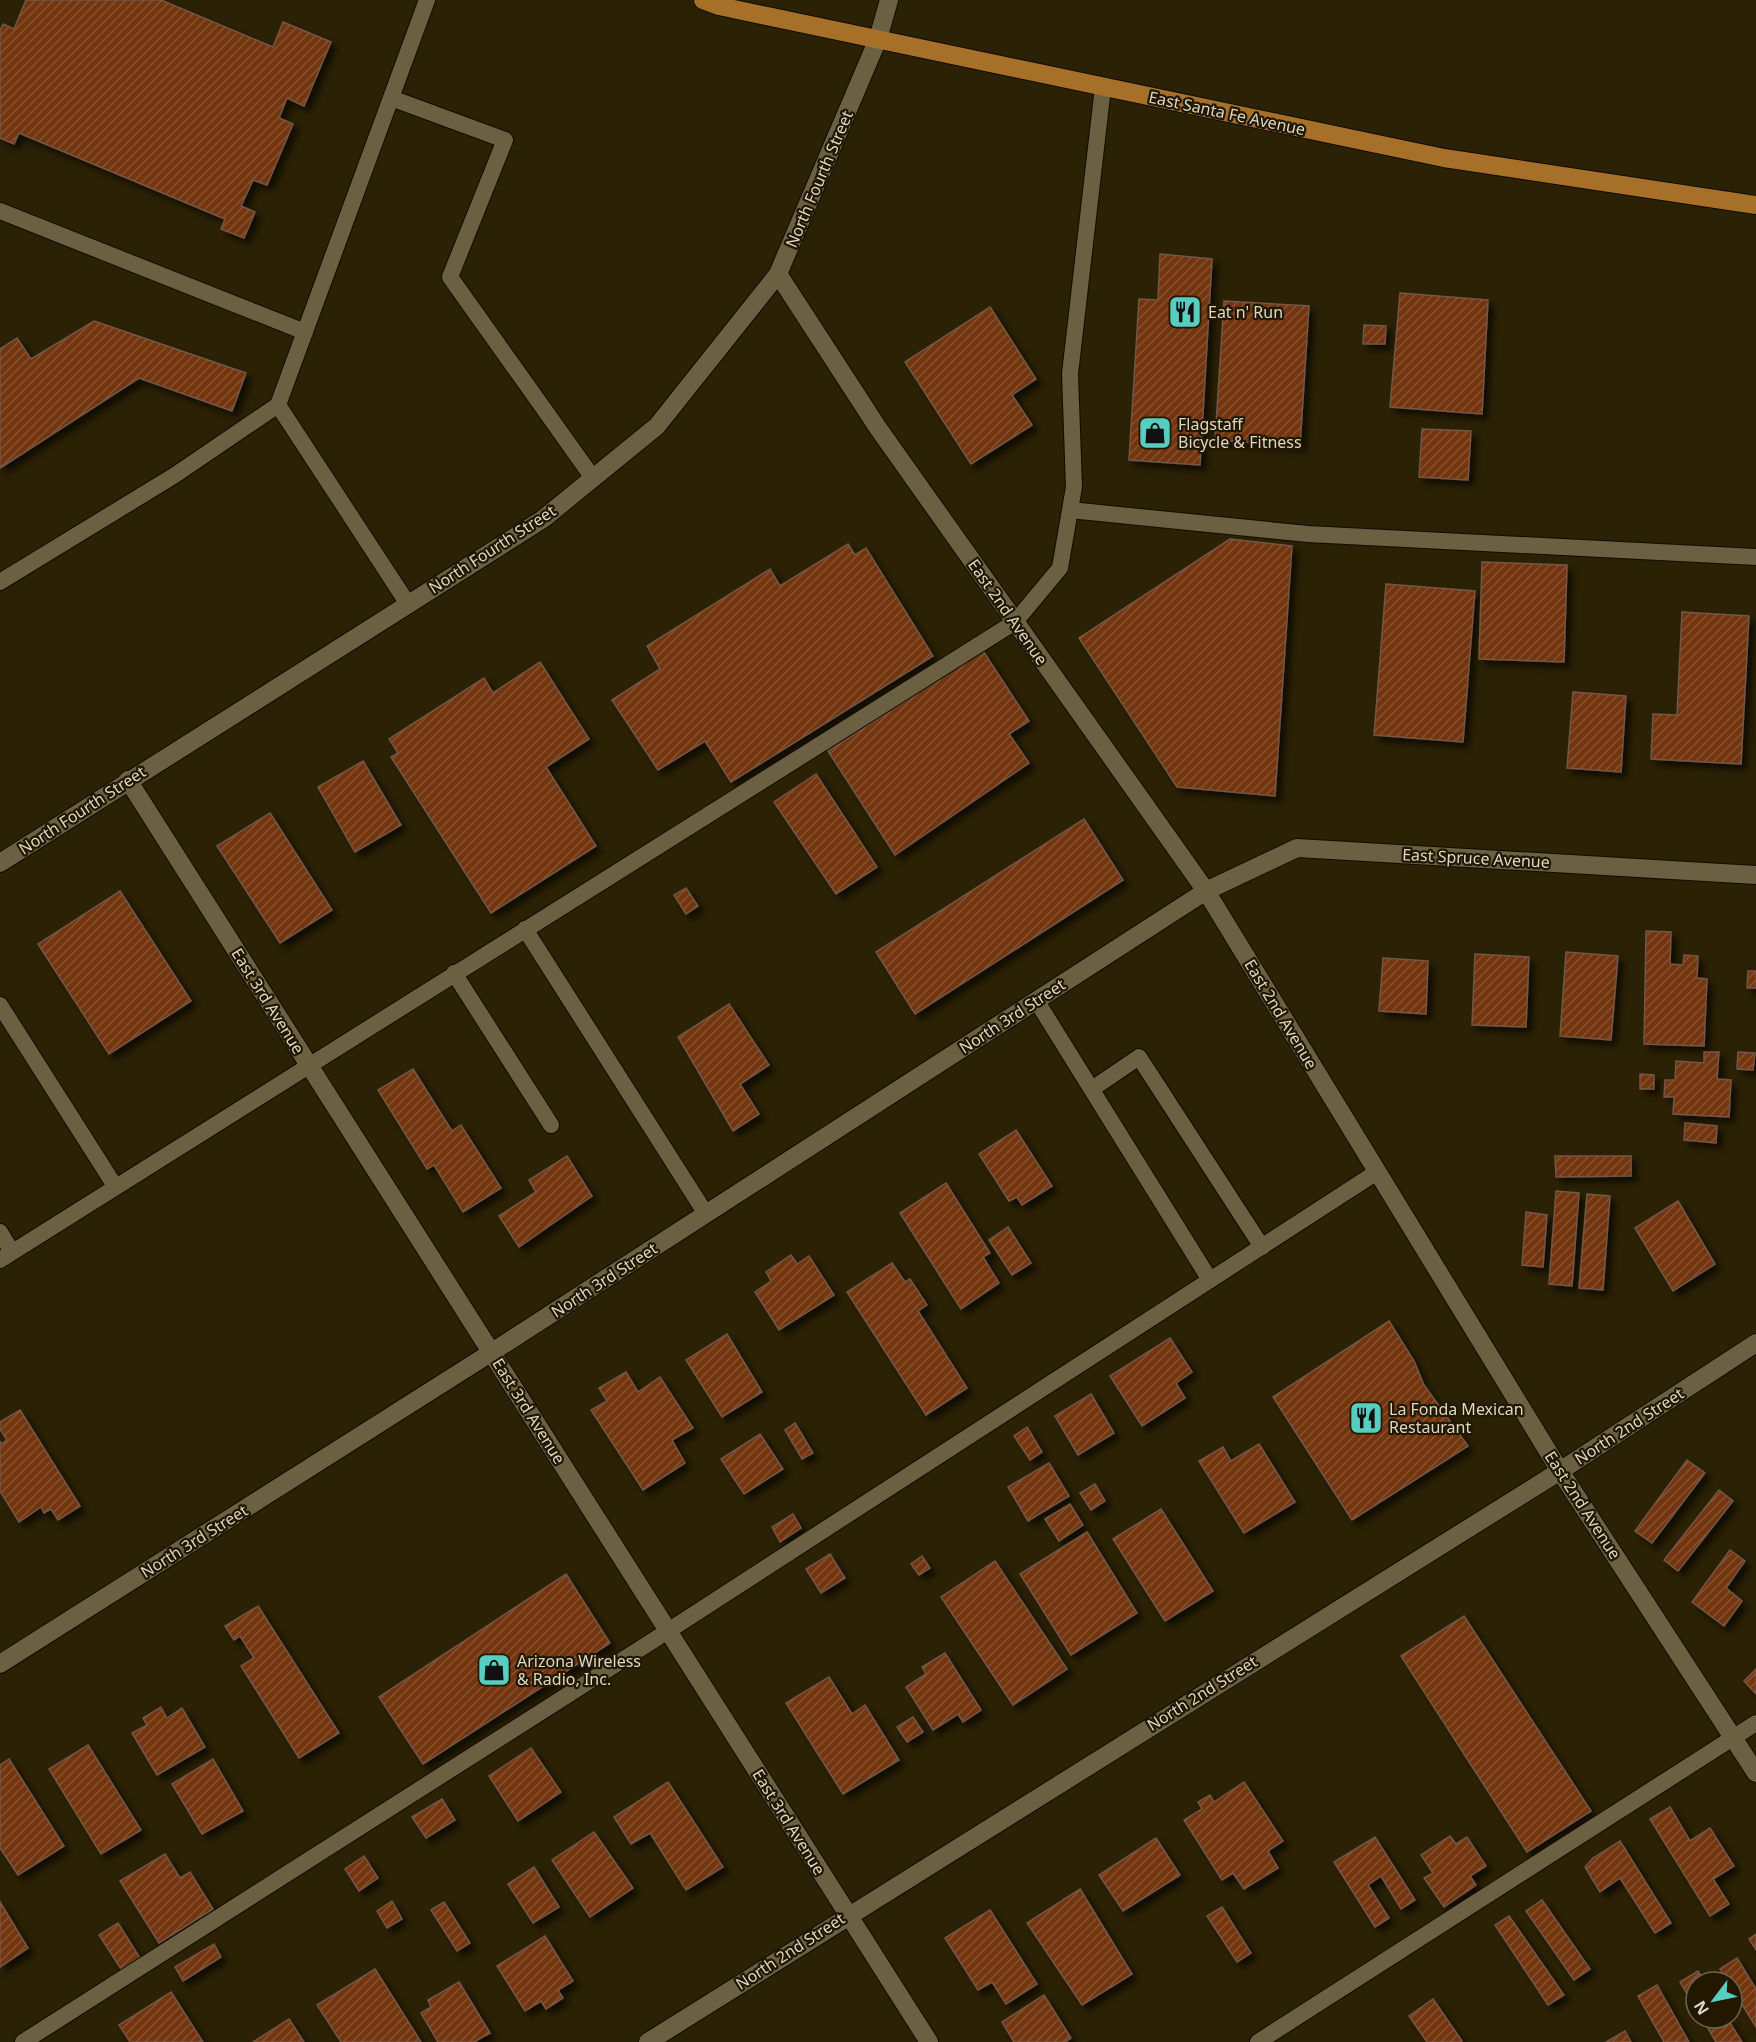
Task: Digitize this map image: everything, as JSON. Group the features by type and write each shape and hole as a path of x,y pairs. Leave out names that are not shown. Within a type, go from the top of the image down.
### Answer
{"main road":[{"name":"East Santa Fe Avenue","path":"703,0 719,6 1444,158 1756,205"}],"street":[{"name":"North Fourth Street","path":"0,863 543,519 657,426 778,274 878,39 889,0"},
{"name":"East 2nd Avenue","path":"778,274 878,428 1206,891 1560,1471 1756,1773"},
{"name":"East 3rd Avenue","path":"128,780 929,2042"},
{"name":"East Spruce Avenue","path":"1206,891 1297,848 1756,875"},
{"name":"North 3rd Street","path":"0,1664 492,1352 1206,891"},
{"name":"North 2nd Street","path":"648,2042 847,1915 1560,1471 1756,1343"}],"lane":[{"path":"0,582 175,475 278,405 427,0"},
{"path":"0,1232 6,1256 308,1064 1015,622 1060,568 1074,487 1070,374 1103,87"},
{"path":"391,98 505,140 450,277 593,478"},
{"path":"0,211 305,332"},
{"path":"278,405 408,604"},
{"path":"1070,510 1308,534 1756,557"},
{"path":"525,928 706,1214"},
{"path":"454,973 551,1125"},
{"path":"1036,1000 1210,1280"},
{"path":"0,1005 115,1186"},
{"path":"1092,1089 1139,1057 1262,1247"},
{"path":"23,2042 669,1631 1377,1172"},
{"path":"1258,2042 1756,1723"}],"building":[{"path":"26,0 161,0 273,47 283,22 331,42 304,106 287,98 279,118 293,124 267,185 253,180 241,206 255,212 244,238 221,229 225,219 19,133 14,144 0,138 0,31 3,24 14,29"},
{"path":"1160,254 1212,259 1200,465 1129,460 1139,299 1158,300"},
{"path":"1400,293 1488,300 1482,414 1390,407"},
{"path":"1224,301 1309,306 1300,446 1215,440"},
{"path":"990,307 1036,379 1012,395 1032,425 971,464 905,362"},
{"path":"94,321 246,373 232,411 139,378 0,468 0,349 17,338 31,359"},
{"path":"1364,325 1386,326 1385,344 1363,344"},
{"path":"1422,429 1471,431 1468,480 1419,477"},
{"path":"1230,539 1292,546 1275,796 1177,787 1079,638"},
{"path":"848,544 855,555 866,548 933,656 731,782 705,741 658,770 612,700 660,669 647,646 770,569 780,586"},
{"path":"1482,562 1567,565 1564,662 1479,659"},
{"path":"1386,584 1475,591 1463,742 1374,735"},
{"path":"1682,612 1749,616 1741,764 1651,759 1653,714 1677,715"},
{"path":"983,651 1029,721 1009,734 1029,763 895,855 828,751"},
{"path":"540,662 589,739 546,767 596,846 491,913 391,757 398,753 389,739 484,678 493,693"},
{"path":"1573,692 1626,696 1621,772 1567,768"},
{"path":"363,761 401,825 355,852 318,787"},
{"path":"816,774 877,867 836,894 774,802"},
{"path":"270,813 332,910 280,943 217,846"},
{"path":"1084,819 1123,880 915,1014 876,952"},
{"path":"686,888 698,906 686,914 674,895"},
{"path":"120,891 191,1001 109,1054 38,944"},
{"path":"1646,931 1671,932 1670,964 1683,965 1684,955 1698,956 1697,978 1707,979 1704,1046 1644,1044"},
{"path":"1566,952 1618,956 1611,1040 1560,1036"},
{"path":"1475,954 1529,957 1526,1027 1472,1025"},
{"path":"1383,958 1428,961 1426,1014 1379,1011"},
{"path":"1748,971 1756,971 1756,988 1747,988"},
{"path":"729,1004 769,1065 740,1084 759,1114 733,1131 678,1037"},
{"path":"1704,1052 1719,1052 1717,1079 1731,1080 1729,1117 1673,1114 1674,1097 1664,1097 1665,1080 1675,1080 1676,1061 1704,1063"},
{"path":"1738,1052 1755,1053 1753,1070 1737,1069"},
{"path":"413,1069 452,1131 461,1125 501,1188 463,1212 434,1165 427,1169 378,1090"},
{"path":"1640,1074 1654,1075 1654,1089 1640,1089"},
{"path":"1685,1123 1717,1126 1716,1143 1684,1140"},
{"path":"1016,1130 1052,1186 1022,1205 1017,1197 1009,1201 979,1154"},
{"path":"567,1156 592,1196 519,1247 499,1216 536,1192 529,1180"},
{"path":"1555,1156 1631,1156 1631,1176 1556,1177"},
{"path":"946,1183 990,1253 983,1257 999,1283 961,1309 900,1213"},
{"path":"1556,1191 1579,1193 1572,1286 1549,1284"},
{"path":"1587,1194 1610,1196 1603,1290 1579,1288"},
{"path":"1678,1201 1715,1264 1673,1291 1635,1228"},
{"path":"1526,1212 1547,1215 1543,1267 1522,1265"},
{"path":"1008,1227 1031,1263 1012,1275 989,1240"},
{"path":"791,1255 797,1264 809,1256 834,1295 779,1330 755,1292 771,1281 766,1272"},
{"path":"892,1263 905,1282 910,1279 927,1305 918,1311 967,1388 926,1415 847,1292"},
{"path":"1389,1321 1414,1361 1424,1385 1468,1446 1352,1520 1273,1397"},
{"path":"727,1334 762,1392 722,1417 686,1360"},
{"path":"1170,1338 1192,1372 1176,1383 1185,1398 1142,1426 1110,1376"},
{"path":"626,1372 638,1392 660,1377 693,1428 672,1440 685,1463 643,1490 591,1410 607,1401 599,1388"},
{"path":"1091,1394 1114,1433 1078,1455 1055,1416"},
{"path":"20,1410 80,1506 58,1520 51,1509 44,1513 41,1507 19,1522 0,1491 0,1441 1,1444 7,1440 0,1429 0,1422"},
{"path":"795,1423 813,1453 802,1459 785,1430"},
{"path":"1027,1427 1042,1452 1030,1460 1014,1436"},
{"path":"760,1434 783,1469 744,1494 721,1459"},
{"path":"1259,1444 1295,1502 1244,1533 1199,1461 1223,1447 1231,1461"},
{"path":"1687,1460 1705,1473 1652,1543 1635,1531"},
{"path":"1049,1463 1069,1496 1028,1521 1008,1487"},
{"path":"1095,1484 1105,1501 1091,1510 1080,1493"},
{"path":"1719,1490 1733,1501 1678,1571 1664,1560"},
{"path":"1070,1504 1083,1525 1059,1541 1045,1519"},
{"path":"1161,1509 1213,1591 1165,1621 1113,1539"},
{"path":"793,1514 801,1528 780,1542 772,1527"},
{"path":"1087,1532 1137,1613 1071,1655 1020,1574"},
{"path":"1730,1550 1745,1561 1726,1588 1742,1601 1724,1626 1692,1602"},
{"path":"830,1554 845,1578 821,1593 806,1569"},
{"path":"922,1556 930,1568 919,1575 911,1564"},
{"path":"995,1561 1067,1669 1013,1705 941,1597"},
{"name":"Arizona Wireless & Radio, Inc.","path":"566,1574 610,1643 423,1764 379,1697"},
{"path":"258,1606 339,1733 299,1758 241,1666 254,1658 240,1636 234,1640 225,1626"},
{"path":"1464,1616 1591,1811 1527,1852 1401,1656"},
{"path":"945,1653 981,1710 963,1722 958,1714 933,1730 906,1687 926,1674 922,1667"},
{"path":"1756,1669 1756,1694 1744,1681"},
{"path":"829,1677 852,1714 865,1705 899,1760 843,1794 786,1703"},
{"path":"161,1707 167,1718 182,1708 205,1747 157,1775 132,1733 147,1725 143,1718"},
{"path":"913,1717 923,1732 907,1742 897,1727"},
{"path":"88,1745 141,1830 101,1854 49,1769"},
{"path":"531,1748 561,1792 518,1821 489,1776"},
{"path":"9,1759 64,1846 18,1875 0,1848 0,1765"},
{"path":"213,1759 243,1811 202,1834 172,1784"},
{"path":"668,1782 723,1867 686,1890 650,1833 631,1844 614,1817"},
{"path":"1244,1782 1283,1841 1268,1851 1278,1868 1244,1889 1233,1873 1222,1880 1184,1820 1202,1809 1198,1802 1210,1795 1214,1802"},
{"path":"442,1799 455,1820 426,1838 412,1817"},
{"path":"1670,1807 1690,1841 1710,1828 1734,1866 1713,1879 1729,1904 1710,1916 1650,1819"},
{"path":"594,1832 633,1888 590,1917 552,1860"},
{"path":"1450,1836 1456,1844 1467,1837 1486,1866 1470,1876 1476,1885 1444,1907 1424,1878 1433,1873 1421,1855"},
{"path":"1375,1837 1415,1900 1401,1909 1381,1876 1368,1885 1389,1918 1375,1927 1334,1862"},
{"path":"1156,1838 1180,1875 1123,1911 1099,1875"},
{"path":"1620,1841 1671,1923 1655,1933 1620,1878 1600,1892 1585,1867 1593,1858"},
{"path":"165,1854 180,1878 190,1872 213,1909 159,1943 120,1881"},
{"path":"364,1856 378,1878 359,1891 345,1869"},
{"path":"534,1867 559,1907 533,1923 508,1884"},
{"path":"1080,1889 1132,1974 1082,2005 1027,1923"},
{"path":"1542,1900 1590,1969 1574,1980 1526,1911"},
{"path":"392,1901 402,1919 387,1928 377,1911"},
{"path":"0,1902 28,1948 0,1967"},
{"path":"444,1902 470,1943 457,1951 431,1910"},
{"path":"1222,1907 1251,1953 1237,1962 1207,1916"},
{"path":"990,1910 1037,1984 1006,2004 992,1982 978,1990 945,1938"},
{"path":"1509,1916 1564,1995 1548,2005 1495,1925"},
{"path":"118,1923 140,1958 121,1969 99,1935"},
{"path":"1756,1934 1756,1950 1749,1939"},
{"path":"545,1936 573,1981 558,1990 563,1998 546,2009 541,2001 525,2011 497,1966"},
{"path":"214,1944 221,1957 183,1981 175,1967"},
{"path":"1737,1958 1756,1989 1756,2027 1744,2008 1744,1970 1720,1969"},
{"path":"375,1969 421,2042 341,2042 317,2005"},
{"path":"459,1982 490,2033 474,2042 438,2042 421,2013 431,2007 428,2000"},
{"path":"1657,1985 1689,2042 1664,2042 1638,1996"},
{"path":"171,1992 203,2042 130,2042 119,2025"},
{"path":"1044,1995 1071,2038 1065,2042 1014,2042 1002,2022"},
{"path":"1433,1999 1461,2042 1427,2042 1409,2016"},
{"path":"289,2019 304,2042 253,2042"},
{"path":"1709,2030 1734,2030 1742,2042 1716,2042"},
{"path":"1625,2031 1631,2042 1606,2042"}],"place":[{"name":"Eat n' Run","path":"1185,312"},
{"name":"Flagstaff Bicycle & Fitness","path":"1155,433"},
{"name":"La Fonda Mexican Restaurant","path":"1366,1418"},
{"name":"Arizona Wireless & Radio, Inc.","path":"494,1670"}]}
